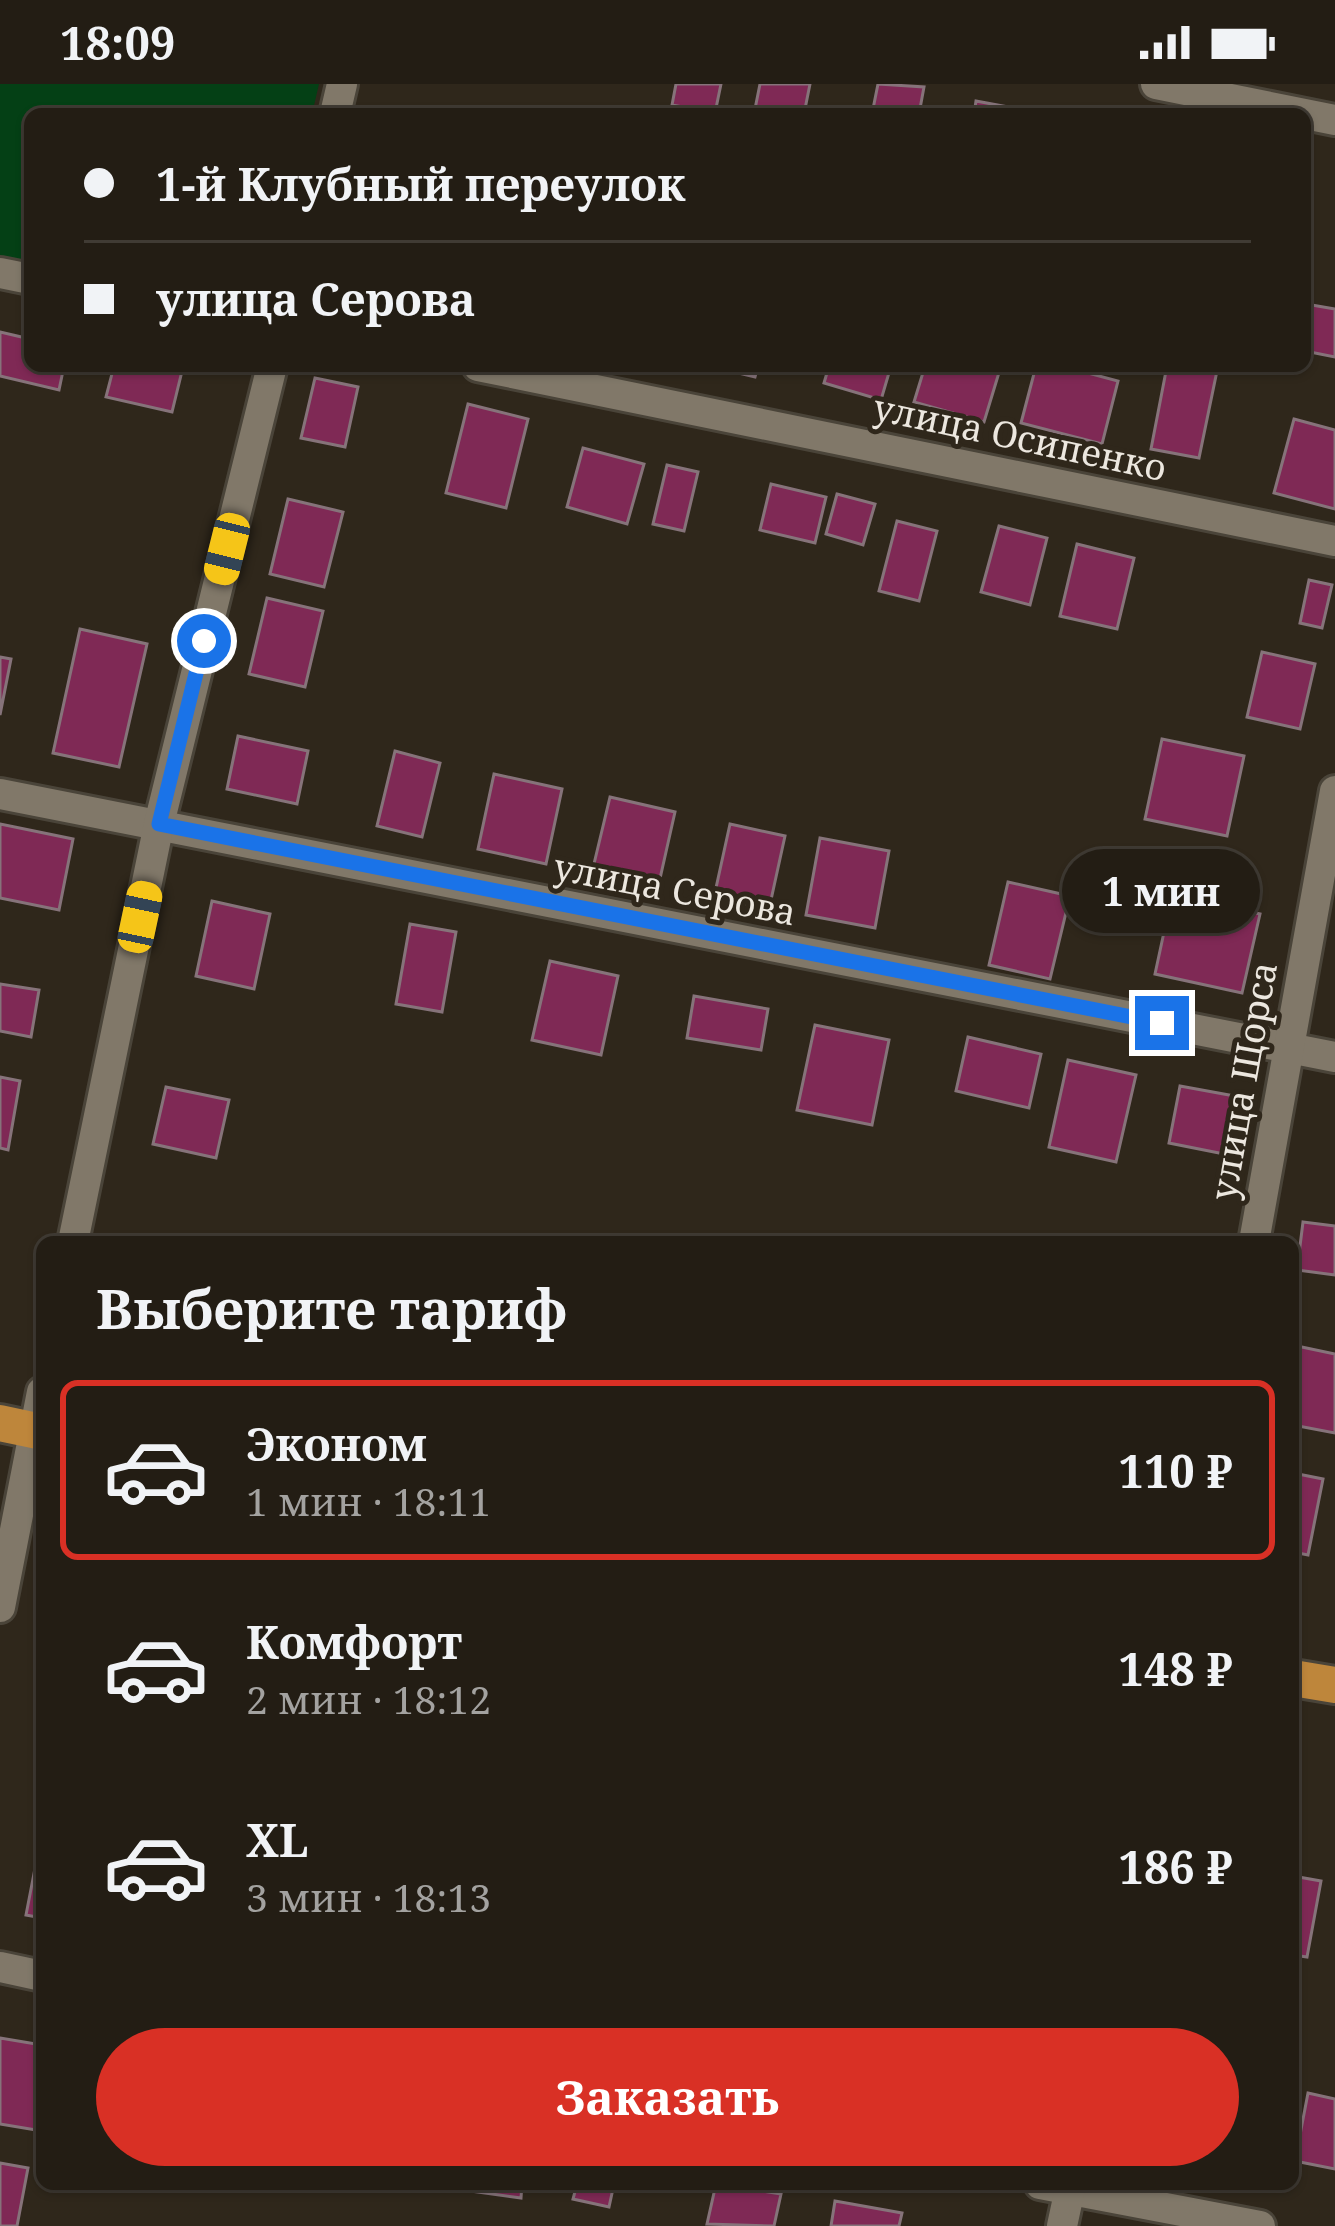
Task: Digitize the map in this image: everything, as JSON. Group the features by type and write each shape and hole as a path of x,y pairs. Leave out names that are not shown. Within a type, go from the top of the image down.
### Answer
{"main road":[{"path":"1299,1679 1335,1685"}],"street":[{"path":"1156,84 1275,108"},
{"path":"74,1236 159,824 271,372"},
{"name":"улица Осипенко","path":"507,372 1335,541"},
{"name":"улица Щорса","path":"1255,1236 1335,791"},
{"name":"улица Серова","path":"0,794 1335,1057"},
{"path":"0,1606 25,1429"},
{"path":"0,1967 36,1975"},
{"path":"1060,2190 1062,2226"},
{"path":"1080,2190 1260,2226"}],"green space":[{"path":"0,84 319,84 313,108 24,108 24,260 0,256"}],"building":[{"path":"676,84 721,84 716,108 672,105"},
{"path":"760,84 810,84 805,108 755,108"},
{"path":"878,84 924,87 920,108 873,108"},
{"path":"976,101 1013,108 975,108"},
{"path":"1311,305 1335,309 1335,357 1311,352"},
{"path":"0,332 24,338 24,372 63,372 59,390 0,376"},
{"path":"112,372 182,372 172,412 106,397"},
{"path":"827,372 889,372 881,400 824,383"},
{"path":"923,372 999,372 984,422 914,402"},
{"path":"1034,372 1084,372 1118,381 1102,444 1021,423"},
{"path":"1166,372 1217,372 1199,458 1151,449"},
{"path":"315,378 358,387 345,447 301,438"},
{"path":"468,404 528,419 506,508 446,493"},
{"path":"1294,419 1335,430 1335,509 1274,493"},
{"path":"583,448 644,464 627,524 567,507"},
{"path":"667,465 698,472 684,531 653,524"},
{"path":"771,484 826,497 815,543 760,530"},
{"path":"837,494 875,504 863,545 826,534"},
{"path":"288,499 343,512 324,587 270,574"},
{"path":"897,521 937,531 919,601 879,591"},
{"path":"999,526 1047,538 1030,605 981,592"},
{"path":"1077,544 1134,558 1117,629 1060,616"},
{"path":"1309,580 1332,585 1322,628 1300,623"},
{"path":"267,598 323,611 305,687 249,674"},
{"path":"80,629 147,644 119,767 53,753"},
{"path":"1262,652 1315,664 1300,729 1247,717"},
{"path":"0,657 11,659 0,715"},
{"path":"238,736 308,751 297,804 227,789"},
{"path":"1162,739 1244,756 1227,836 1145,819"},
{"path":"395,751 440,763 422,837 377,826"},
{"path":"494,774 562,789 546,864 478,849"},
{"path":"610,797 675,812 659,883 593,868"},
{"path":"0,824 73,839 59,910 0,898"},
{"path":"730,824 785,836 769,909 714,897"},
{"path":"820,838 889,851 875,928 806,915"},
{"path":"1096,853 1150,867 1134,929 1080,915"},
{"path":"1008,882 1070,896 1050,979 989,965"},
{"path":"1172,895 1260,914 1242,993 1155,974"},
{"path":"212,901 270,914 254,989 196,976"},
{"path":"410,924 456,932 442,1012 396,1004"},
{"path":"550,961 618,976 601,1055 532,1040"},
{"path":"0,984 39,990 31,1037 0,1031"},
{"path":"694,996 768,1009 761,1050 687,1038"},
{"path":"815,1025 889,1040 872,1125 797,1110"},
{"path":"968,1037 1041,1054 1029,1108 956,1091"},
{"path":"1068,1060 1136,1075 1116,1162 1049,1147"},
{"path":"0,1077 20,1081 8,1150 0,1148"},
{"path":"1180,1086 1240,1097 1229,1155 1169,1143"},
{"path":"166,1087 229,1100 216,1158 153,1144"},
{"path":"1303,1222 1335,1226 1335,1275 1299,1270"},
{"path":"1299,1346 1335,1354 1335,1433 1299,1426"},
{"path":"1299,1474 1323,1479 1308,1555 1299,1553"},
{"path":"36,1863 36,1917 26,1915"},
{"path":"1299,1877 1321,1881 1307,1957 1299,1956"},
{"path":"0,2038 36,2044 36,2130 0,2124"},
{"path":"1308,2093 1335,2099 1335,2169 1299,2162"},
{"path":"0,2163 28,2168 17,2226 0,2226"},
{"path":"463,2190 522,2190 521,2198"},
{"path":"575,2190 613,2190 609,2207 573,2199"},
{"path":"715,2190 781,2194 774,2226 707,2224"},
{"path":"835,2201 902,2213 899,2226 831,2226"}],"route":[{"path":"204,641 159,824 1162,1023"}]}
